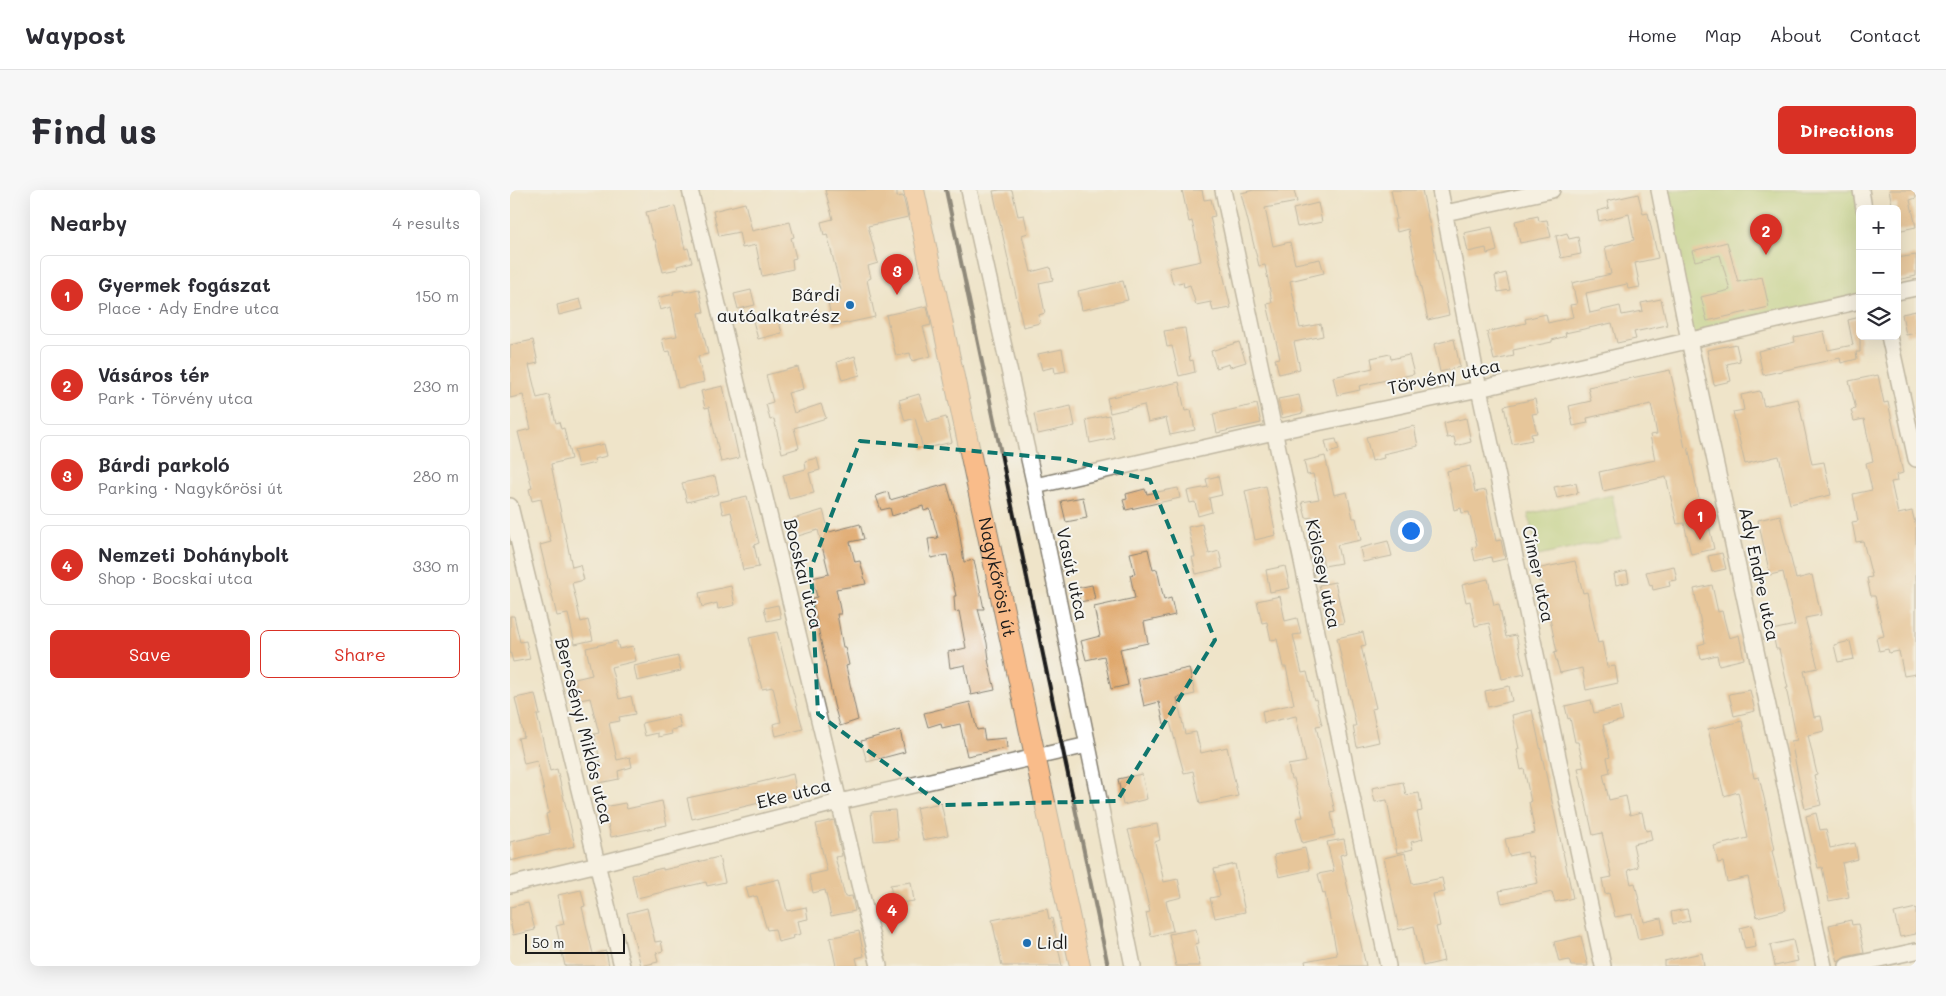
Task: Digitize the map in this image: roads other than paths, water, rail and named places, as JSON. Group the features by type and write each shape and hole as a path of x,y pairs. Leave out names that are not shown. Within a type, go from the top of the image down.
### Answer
{"main road":[{"name":"Nagykőrösi út","path":"914,190 1080,966"}],"street":[{"name":"Bocskai utca","path":"690,190 879,966"},
{"name":"Vasút utca","path":"970,190 1035,486 1133,966"},
{"name":"Kölcsey utca","path":"1223,190 1388,966"},
{"name":"Címer utca","path":"1440,190 1479,388 1603,966"},
{"path":"1445,213 1552,190"},
{"name":"Ady Endre utca","path":"1659,190 1689,340 1824,966"},
{"path":"1861,190 1863,205"},
{"path":"1901,291 1916,288"},
{"name":"Törvény utca","path":"1035,486 1479,388 1856,301"},
{"path":"1890,340 1916,458"},
{"name":"Bercsényi Miklós utca","path":"510,506 622,966"},
{"name":"Eke utca","path":"510,885 839,802 1088,745"},
{"path":"1847,966 1916,951"}],"railway":[{"path":"946,190 1108,966"}],"place":[{"name":"Vásáros tér","path":"1766,255"},
{"name":"Bárdi parkoló","path":"897,295"},
{"name":"Bárdi autóalkatrész","path":"850,305"},
{"name":"Gyermek fogászat","path":"1700,540"},
{"name":"Nemzeti Dohánybolt","path":"892,934"},
{"name":"Lidl","path":"1027,943"}]}
